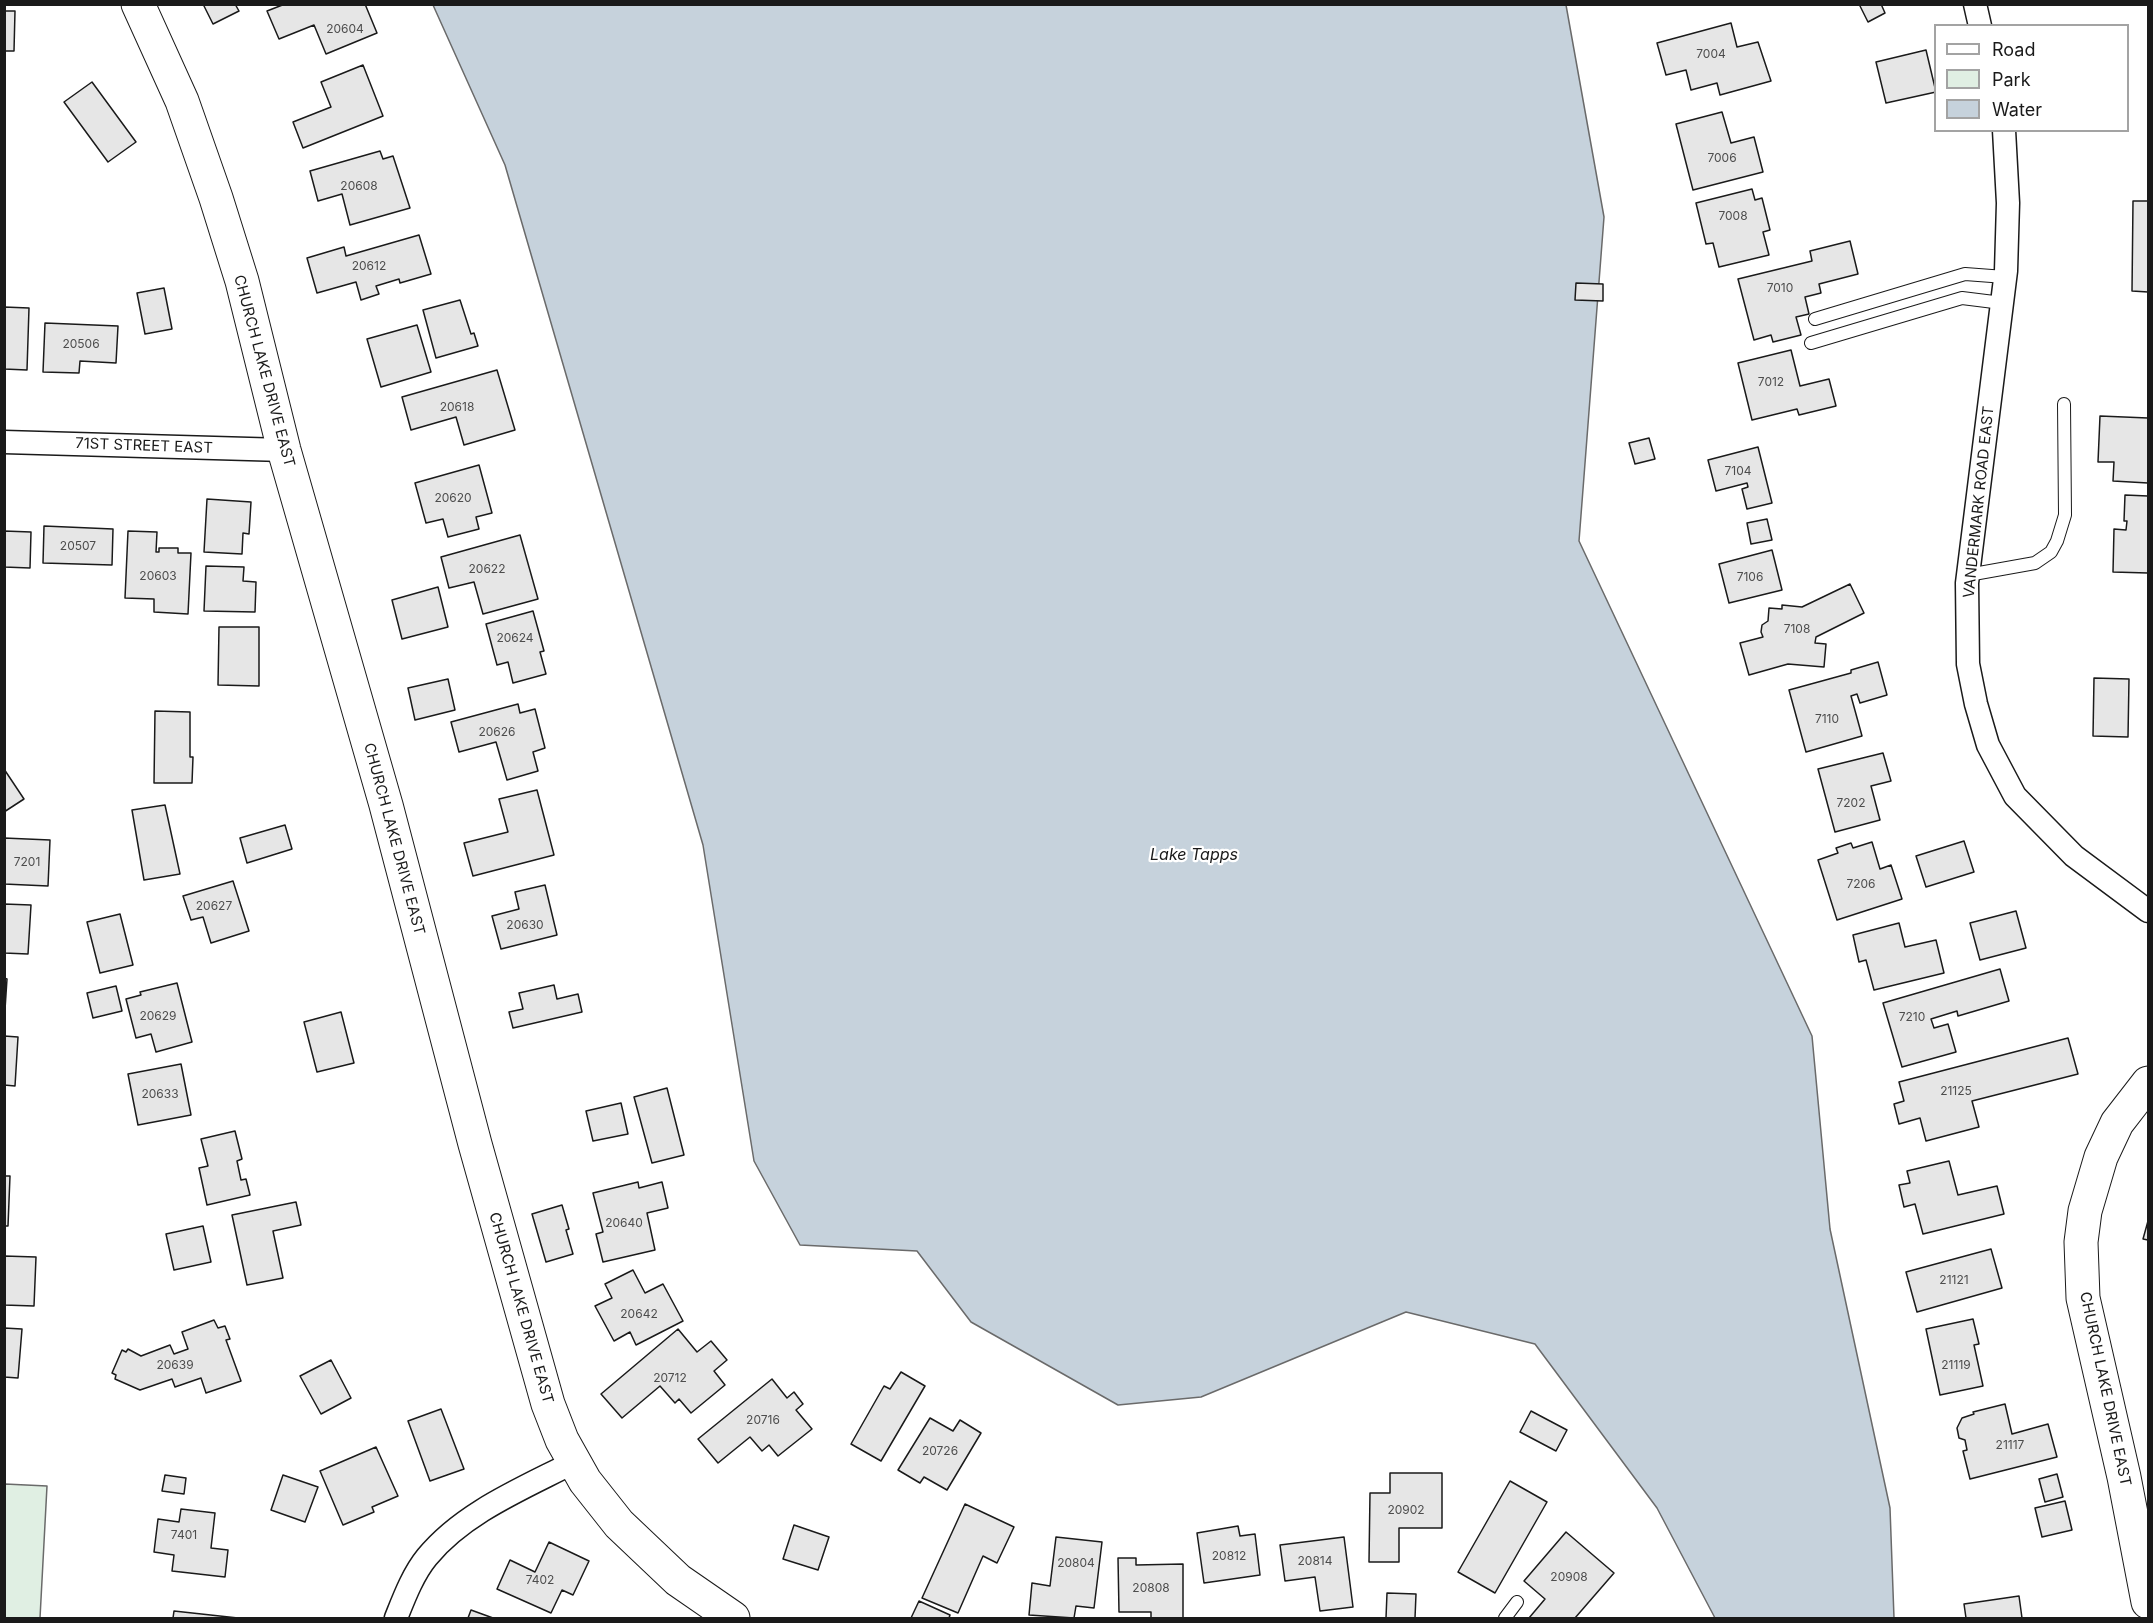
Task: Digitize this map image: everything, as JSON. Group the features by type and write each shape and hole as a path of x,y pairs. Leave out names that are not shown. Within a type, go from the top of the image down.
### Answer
{"street":[{"name":"CHURCH LAKE DRIVE EAST","path":"138,4 182,100 245,292 284,450 386,805 476,1150 548,1404 562,1440 585,1481 619,1524 678,1580 733,1618"},
{"path":"1975,4 1980,24"},
{"name":"VANDERMARK ROAD EAST","path":"2004,132 2008,203 2006,277 1968,575 1968,664 1976,704 1988,745 2014,796 2074,856 2148,911"},
{"name":"71ST STREET EAST","path":"4,442 284,450"},
{"name":"CHURCH LAKE DRIVE EAST","path":"2148,1083 2117,1123 2102,1156 2088,1200 2081,1242 2083,1298 2124,1477 2148,1602"},
{"path":"396,1618 426,1558 442,1540 492,1505 574,1462"}],"lane":[{"path":"1815,319 1965,274 2006,277"},
{"path":"1811,343 1962,298 2002,303"},
{"path":"1968,575 2035,563 2051,552 2054,547 2065,515 2064,404"},
{"path":"1505,1618 1516,1602"}],"green space":[{"path":"5,1484 47,1486 40,1618 5,1618"}],"water":[{"name":"Lake Tapps","path":"433,5 1566,5 1604,217 1579,541 1812,1036 1830,1229 1890,1508 1894,1618 1715,1618 1657,1508 1535,1344 1406,1312 1201,1397 1118,1405 971,1322 917,1251 800,1245 754,1161 703,845 505,165"}],"building":[{"path":"203,4 235,4 239,11 213,24"},
{"path":"285,4 365,4 377,33 326,54 314,25 279,39 267,11"},
{"path":"1859,4 1881,4 1885,13 1868,22"},
{"path":"4,11 15,11 14,51 4,51"},
{"path":"1731,23 1737,47 1758,42 1771,81 1720,95 1717,83 1691,90 1686,70 1666,75 1657,43"},
{"path":"1926,50 1934,92 1886,103 1876,62"},
{"path":"363,65 383,116 303,148 293,122 331,107 321,82"},
{"path":"92,82 136,142 108,162 64,102"},
{"path":"1722,112 1731,143 1754,137 1763,172 1693,190 1676,124"},
{"path":"380,151 383,159 393,156 410,208 350,225 342,194 318,201 310,171"},
{"path":"1752,189 1755,200 1762,198 1770,230 1763,232 1769,255 1719,267 1713,243 1706,244 1696,203"},
{"path":"2133,201 2148,201 2148,292 2132,291"},
{"path":"419,235 431,274 400,283 399,279 376,286 379,294 361,300 356,282 317,293 307,258 344,247 346,256"},
{"path":"1850,241 1858,274 1819,284 1821,293 1805,297 1809,314 1796,317 1801,335 1773,342 1771,335 1754,340 1738,279 1812,261 1810,251"},
{"path":"1576,283 1603,284 1603,301 1575,300"},
{"path":"164,288 172,329 145,334 137,293"},
{"path":"460,300 471,334 474,333 478,346 436,358 423,310"},
{"path":"4,307 29,308 27,370 4,369"},
{"path":"45,323 118,326 116,363 80,361 79,373 43,372"},
{"path":"417,325 431,372 381,387 367,339"},
{"path":"1791,350 1800,386 1829,379 1836,406 1799,415 1797,409 1752,420 1738,363"},
{"path":"497,370 515,430 464,445 456,417 411,430 402,397"},
{"path":"2100,416 2148,418 2148,483 2113,481 2114,462 2098,462"},
{"path":"1649,438 1655,459 1635,464 1629,443"},
{"path":"1758,447 1772,503 1747,509 1742,489 1748,487 1747,483 1716,491 1708,460"},
{"path":"479,465 492,513 476,517 479,529 448,537 443,519 426,523 415,483"},
{"path":"2125,495 2148,496 2148,573 2113,572 2114,529 2126,530"},
{"path":"207,499 251,502 249,534 243,533 242,554 204,552"},
{"path":"1767,519 1772,540 1751,544 1747,523"},
{"path":"44,526 113,529 112,565 43,563"},
{"path":"4,531 31,532 30,568 4,567"},
{"path":"128,531 157,532 156,552 159,552 159,548 178,548 178,553 191,553 188,614 154,612 154,599 125,598"},
{"path":"520,535 538,599 483,614 474,582 449,588 441,557"},
{"path":"1772,550 1782,590 1729,603 1719,564"},
{"path":"206,566 244,567 243,581 256,582 255,612 204,611"},
{"path":"1850,584 1864,613 1816,637 1815,643 1826,644 1824,667 1788,664 1749,675 1740,643 1763,637 1762,625 1768,621 1769,608 1782,609 1782,605 1802,607"},
{"path":"438,587 448,627 402,639 392,600"},
{"path":"533,611 544,651 540,652 546,674 513,683 508,662 497,665 486,624"},
{"path":"219,627 259,627 259,686 218,685"},
{"path":"1878,662 1887,695 1860,703 1857,694 1851,696 1862,736 1806,752 1789,690 1851,673 1851,670"},
{"path":"2094,678 2129,679 2128,737 2093,736"},
{"path":"448,679 455,710 415,720 408,688"},
{"path":"518,704 520,713 535,709 545,748 533,752 538,771 507,780 496,742 459,752 451,722"},
{"path":"155,711 190,712 192,783 154,783"},
{"path":"1883,753 1891,781 1871,786 1880,820 1835,832 1818,769"},
{"path":"4,769 24,799 4,812"},
{"path":"537,790 554,855 473,876 464,843 508,832 499,799"},
{"path":"165,805 180,874 144,880 132,810"},
{"path":"285,825 292,849 247,863 240,838"},
{"path":"4,838 50,840 48,886 4,884"},
{"path":"1964,841 1974,872 1926,887 1916,856"},
{"path":"1872,842 1880,869 1891,865 1902,899 1837,920 1818,860 1838,853 1836,848 1851,843 1853,848"},
{"path":"233,881 249,931 211,943 203,917 191,920 183,896"},
{"path":"545,885 557,935 501,949 492,916 519,909 515,892"},
{"path":"4,904 31,905 28,954 4,953"},
{"path":"2016,911 2026,948 1980,960 1970,923"},
{"path":"120,914 133,965 100,973 87,922"},
{"path":"1899,923 1905,947 1936,940 1944,973 1874,990 1866,960 1859,962 1853,935"},
{"path":"2000,969 2009,1001 1958,1016 1957,1011 1931,1019 1934,1028 1948,1024 1956,1052 1902,1067 1883,1003"},
{"path":"4,978 7,979 4,1025"},
{"path":"177,983 192,1042 156,1052 151,1034 136,1038 126,999 141,995 140,992"},
{"path":"554,985 557,999 578,994 582,1012 513,1028 509,1012 523,1009 519,993"},
{"path":"116,986 122,1011 93,1018 87,993"},
{"path":"341,1012 354,1063 317,1072 304,1022"},
{"path":"4,1036 18,1037 15,1086 4,1085"},
{"path":"2068,1038 2078,1074 1972,1101 1979,1127 1926,1141 1920,1118 1899,1124 1894,1104 1904,1101 1899,1082"},
{"path":"181,1064 191,1115 138,1125 128,1074"},
{"path":"667,1088 684,1155 652,1163 634,1097"},
{"path":"621,1103 628,1134 593,1141 586,1111"},
{"path":"235,1131 242,1159 237,1161 241,1180 246,1179 250,1195 207,1205 199,1168 208,1166 201,1139"},
{"path":"1949,1161 1958,1195 1997,1186 2004,1214 1923,1234 1915,1204 1904,1207 1899,1185 1910,1183 1907,1171"},
{"path":"4,1176 10,1176 8,1226 4,1226"},
{"path":"638,1182 639,1188 662,1182 668,1208 647,1213 655,1250 603,1262 596,1234 603,1232 593,1193"},
{"path":"296,1202 301,1225 273,1231 283,1278 247,1285 232,1215"},
{"path":"562,1205 573,1254 546,1262 532,1214"},
{"path":"2148,1221 2148,1240 2143,1239"},
{"path":"203,1226 211,1262 174,1270 166,1234"},
{"path":"1991,1249 2002,1288 1917,1312 1906,1272"},
{"path":"4,1256 36,1257 34,1306 4,1305"},
{"path":"633,1270 645,1293 663,1284 683,1321 636,1345 630,1332 614,1341 595,1306 612,1298 605,1284"},
{"path":"1973,1319 1979,1344 1974,1345 1983,1386 1940,1395 1926,1329"},
{"path":"214,1320 218,1328 225,1326 230,1339 226,1340 241,1381 206,1393 201,1378 175,1387 172,1379 140,1390 115,1379 116,1375 112,1373 122,1350 126,1352 128,1349 141,1356 170,1345 174,1354 188,1349 182,1332"},
{"path":"4,1328 22,1329 18,1378 4,1377"},
{"path":"678,1329 697,1352 711,1341 727,1360 714,1371 725,1385 691,1413 679,1399 675,1403 660,1386 622,1418 601,1394"},
{"path":"331,1360 351,1398 321,1414 300,1376"},
{"path":"901,1372 925,1386 881,1461 851,1444 884,1386 890,1389"},
{"path":"772,1379 787,1398 794,1392 803,1404 796,1410 812,1429 778,1456 769,1445 762,1451 750,1437 718,1463 698,1439"},
{"path":"2005,1404 2012,1434 2048,1424 2057,1457 1970,1479 1963,1451 1967,1450 1965,1440 1959,1438 1957,1428 1962,1418 1974,1414 1973,1412"},
{"path":"441,1409 464,1469 430,1481 408,1421"},
{"path":"1531,1411 1567,1430 1556,1451 1520,1432"},
{"path":"930,1418 953,1431 960,1420 981,1433 947,1490 924,1477 920,1483 898,1470"},
{"path":"376,1447 398,1496 372,1507 374,1512 343,1525 320,1471"},
{"path":"1390,1473 1442,1473 1442,1528 1399,1528 1399,1562 1369,1562 1370,1493 1390,1493"},
{"path":"2057,1474 2063,1497 2045,1502 2039,1479"},
{"path":"165,1475 186,1478 184,1494 162,1491"},
{"path":"283,1475 318,1487 305,1522 271,1510"},
{"path":"1510,1481 1547,1502 1495,1593 1458,1572"},
{"path":"2065,1501 2072,1530 2042,1537 2035,1508"},
{"path":"965,1504 1014,1527 997,1563 983,1556 958,1613 922,1598"},
{"path":"181,1509 215,1513 211,1548 228,1550 225,1577 172,1571 174,1555 154,1552 158,1519 179,1522"},
{"path":"794,1525 829,1537 818,1570 783,1559"},
{"path":"1238,1526 1240,1536 1255,1534 1260,1575 1204,1583 1197,1533"},
{"path":"1566,1532 1614,1573 1575,1618 1529,1618 1545,1599 1524,1581"},
{"path":"1056,1537 1102,1542 1094,1608 1076,1606 1074,1618 1029,1615 1032,1583 1050,1586"},
{"path":"1344,1537 1353,1607 1320,1611 1315,1577 1285,1581 1280,1545"},
{"path":"549,1542 589,1561 573,1595 562,1590 551,1613 497,1589 510,1560 535,1572"},
{"path":"1118,1558 1136,1558 1136,1565 1183,1564 1183,1618 1151,1618 1151,1612 1119,1612"},
{"path":"1387,1593 1416,1594 1415,1618 1386,1618"},
{"path":"2019,1596 2022,1618 1966,1618 1964,1604"},
{"path":"919,1601 950,1615 949,1618 911,1618"},
{"path":"471,1610 493,1618 468,1618"},
{"path":"174,1611 238,1618 173,1618"}]}
